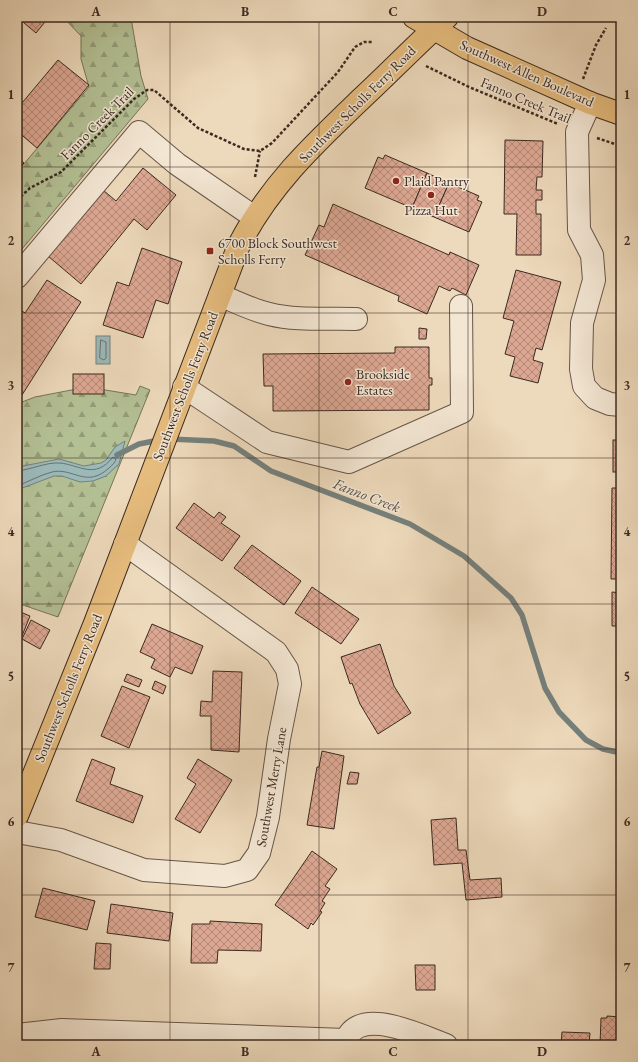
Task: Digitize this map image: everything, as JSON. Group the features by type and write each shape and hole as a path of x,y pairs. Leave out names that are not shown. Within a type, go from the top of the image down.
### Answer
{"main road":[{"name":"Southwest Allen Boulevard","path":"414,17 441,22 467,48 621,114"},
{"name":"Southwest Scholls Ferry Road","path":"17,816 126,544 150,474 239,246 254,217 271,192 319,139 441,22"}],"street":[{"path":"583,99 578,132 579,230 592,255 594,280 582,323 581,369 584,386 595,398 610,404 621,405"},
{"path":"17,277 139,132 177,164 254,217"},
{"path":"220,295 241,305 269,314 296,318 356,319"},
{"path":"184,387 267,442 349,462 462,412 461,306"},
{"name":"Southwest Merry Lane","path":"17,832 61,840 130,867 162,872 225,876 247,870 259,853 268,817 279,739 290,684 287,669 276,652 126,544"},
{"path":"17,1035 62,1030 346,1043 356,1028 367,1023 384,1024 446,1045"}],"path":[{"path":"583,99 596,45 606,28"},
{"path":"255,177 260,151 272,143 338,72 356,47 364,42 373,42"},
{"name":"Fanno Creek Trail","path":"426,66 469,87 578,132 621,146"},
{"name":"Fanno Creek Trail","path":"17,200 30,188 65,168 134,99 150,89 158,93 198,128 244,149 260,151"}],"green space":[{"path":"63,17 131,18 141,76 148,99 17,255 17,172 89,87 81,59 81,36"},
{"path":"140,386 150,390 58,617 17,603 17,404 35,397 87,387 136,395"}],"water":[{"path":"96,336 110,336 110,364 96,364"},
{"path":"125,441 119,464 106,476 93,481 80,482 62,476 54,476 17,490 18,467 59,459 84,466 101,463 106,460 115,447"}],"building":[{"path":"17,17 49,17 36,33"},
{"path":"58,60 89,85 37,148 17,131 17,109"},
{"path":"505,140 543,141 542,177 537,177 536,190 542,190 542,200 536,200 536,214 541,214 541,255 516,255 517,214 504,214"},
{"name":"Plaid Pantry","path":"385,155 427,173 412,208 365,188 378,157 383,159"},
{"path":"17,157 24,163 17,171"},
{"path":"143,168 176,195 147,230 134,219 81,284 48,256 103,190 116,201"},
{"name":"Pizza Hut","path":"427,173 449,183 434,217 412,208"},
{"path":"449,183 479,196 477,200 482,202 469,232 434,217"},
{"path":"333,204 449,255 450,252 479,265 466,295 452,288 450,291 439,286 427,314 398,301 399,296 305,255 319,225 324,227"},
{"path":"142,248 182,262 168,304 156,300 143,338 103,325 117,282 129,286"},
{"path":"516,270 561,282 542,350 536,348 533,360 543,363 538,383 510,376 515,357 505,354 514,321 503,318"},
{"path":"47,280 81,302 22,395 17,392 17,319 22,311 25,313"},
{"path":"619,307 621,307 621,334 619,334"},
{"path":"419,328 427,329 426,339 419,339"},
{"name":"Brookside Estates","path":"395,347 429,347 429,378 432,378 432,385 429,385 429,410 273,411 273,386 264,386 263,354 395,353"},
{"path":"73,374 104,374 104,394 73,394"},
{"path":"613,440 621,440 621,472 613,472"},
{"path":"612,488 621,488 621,579 611,579"},
{"path":"194,503 214,518 219,512 226,517 221,523 240,536 222,561 176,528"},
{"path":"252,545 301,581 284,605 234,568"},
{"path":"312,587 359,619 341,644 295,613"},
{"path":"612,592 621,593 621,626 612,626"},
{"path":"18,611 30,616 22,636 17,634"},
{"path":"31,620 50,630 40,649 22,639"},
{"path":"152,624 203,646 192,674 175,667 170,677 151,668 155,659 140,652"},
{"path":"380,644 394,686 411,713 378,734 360,704 352,683 350,684 341,657"},
{"path":"213,671 242,672 239,752 211,750 211,716 200,716 201,701 212,702"},
{"path":"127,674 142,680 139,687 124,681"},
{"path":"155,681 166,686 163,694 152,689"},
{"path":"122,686 150,697 129,748 101,736"},
{"path":"322,751 344,756 334,829 307,825 317,767 319,767"},
{"path":"92,759 115,768 110,784 143,796 133,823 76,801"},
{"path":"198,759 232,780 200,833 175,819 196,784 187,778"},
{"path":"350,772 359,773 357,784 347,784"},
{"path":"456,818 458,850 466,850 470,880 501,878 502,897 466,900 462,863 434,865 431,820"},
{"path":"312,851 337,869 325,886 330,889 322,901 325,903 320,911 322,912 313,925 311,923 308,929 275,905"},
{"path":"43,888 95,901 87,930 35,917"},
{"path":"111,904 173,913 169,941 107,933"},
{"path":"210,921 262,924 261,951 218,950 217,963 191,963 192,924 210,924"},
{"path":"96,943 111,944 110,969 94,969"},
{"path":"415,965 435,965 435,990 416,990"},
{"path":"607,1016 621,1017 621,1045 600,1045 601,1018 607,1018"},
{"path":"562,1032 590,1033 589,1045 561,1045"}],"waterway":[{"name":"Fanno Creek","path":"170,439 214,441 234,446 271,471 410,524 464,556 511,598 522,615 545,688 559,712 586,740 603,749 621,753"},
{"name":"Fanno Creek","path":"117,455 139,444 159,440"}],"place":[{"name":"Plaid Pantry","path":"396,181"},
{"name":"Pizza Hut","path":"431,195"},
{"name":"6700 Block Southwest Scholls Ferry","path":"210,251"},
{"name":"Brookside Estates","path":"348,382"}]}
